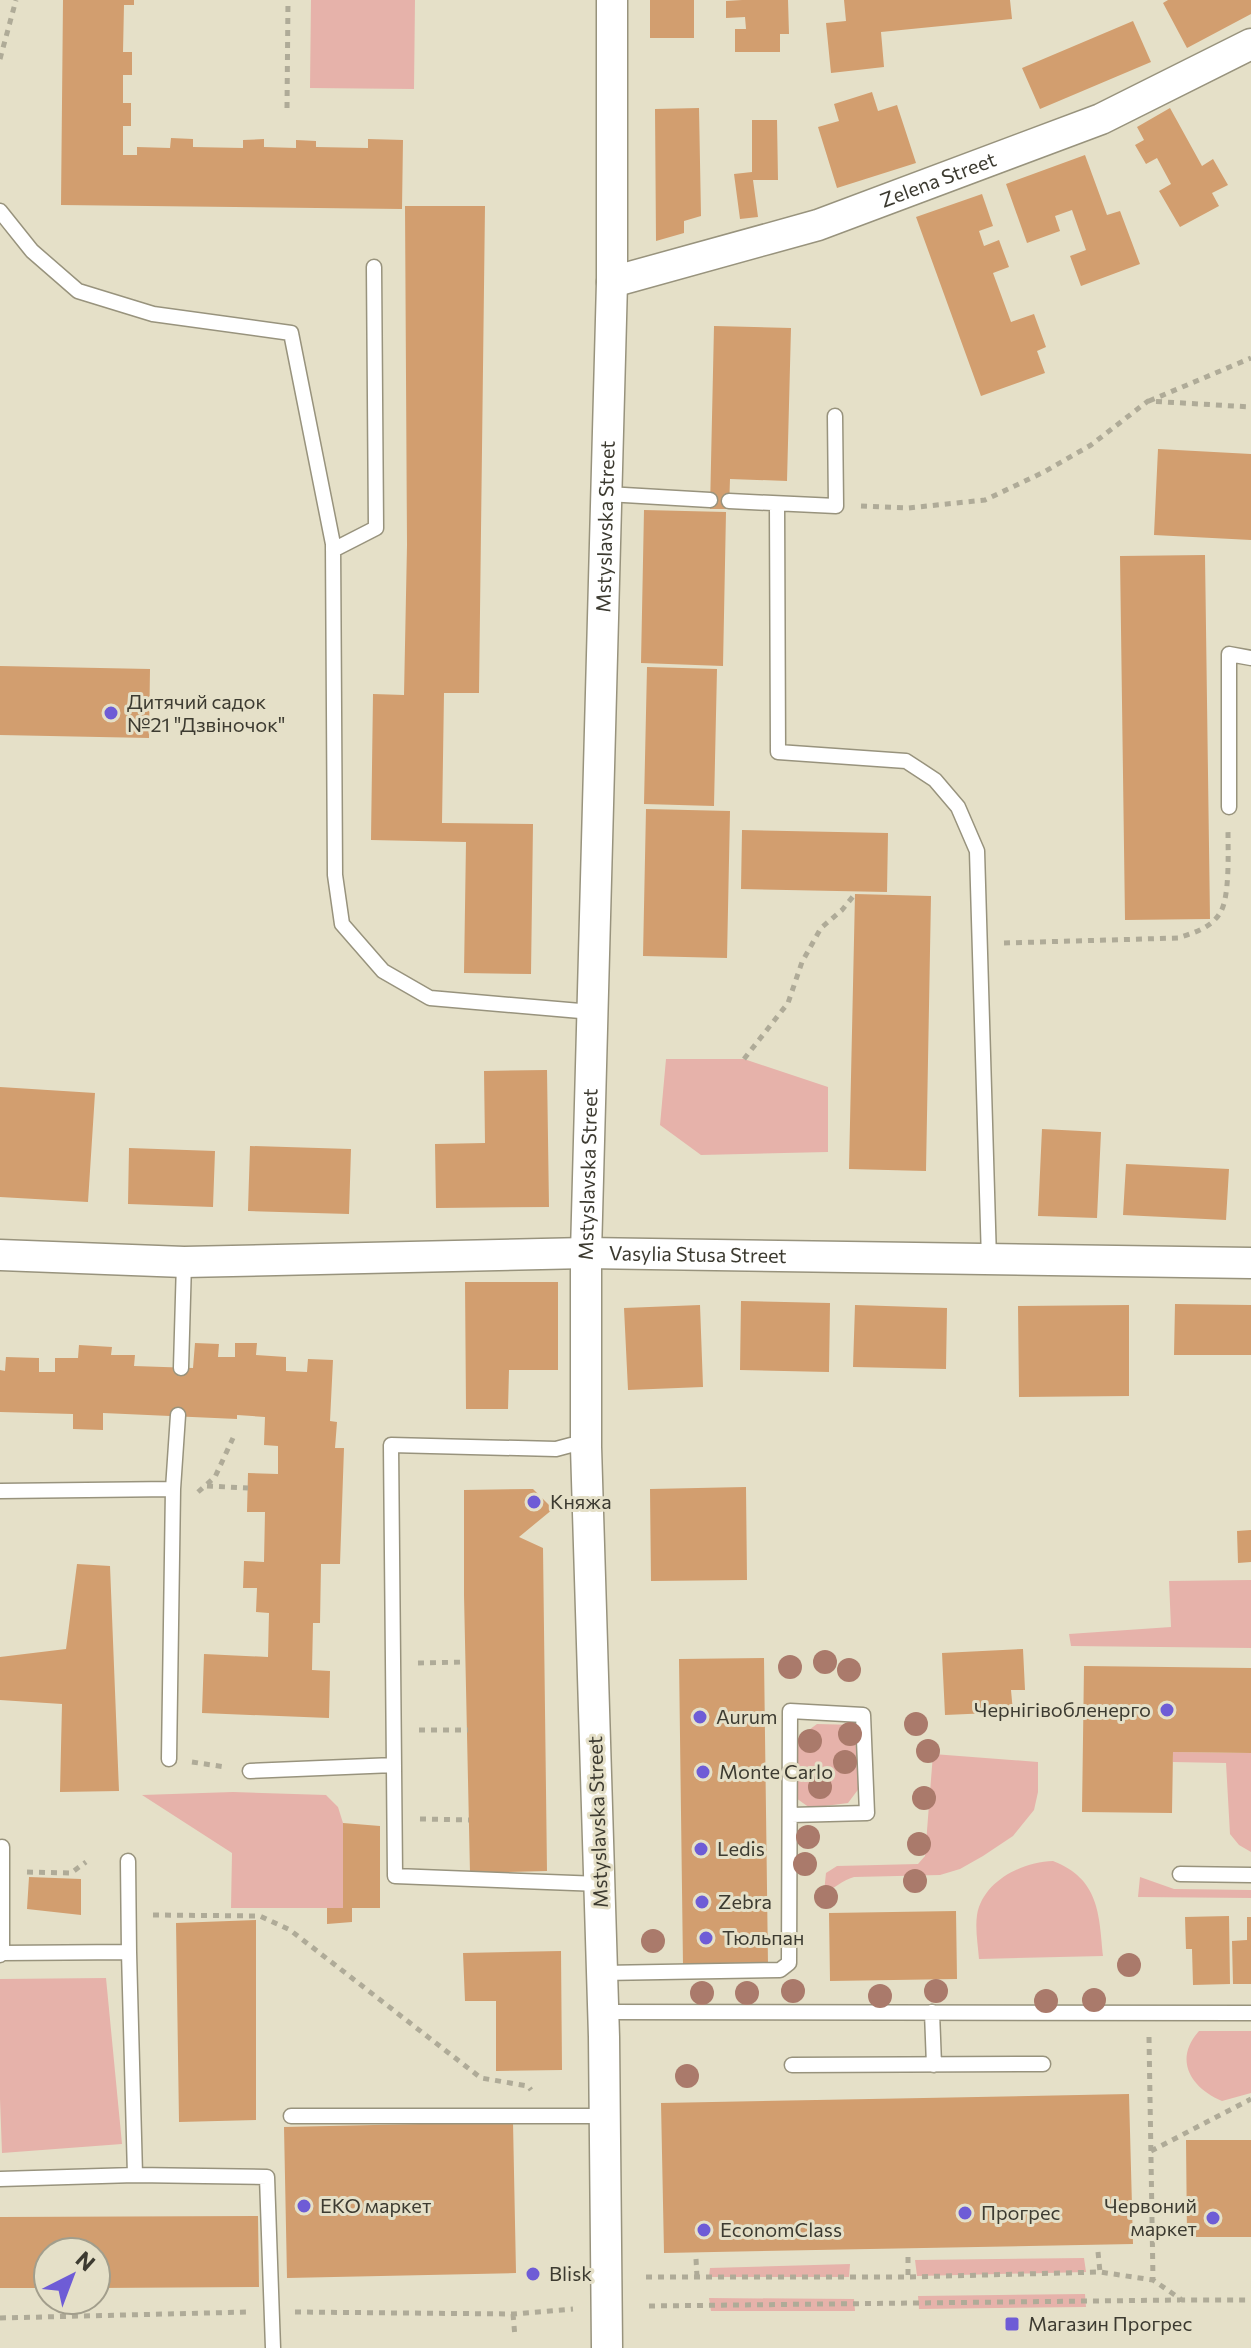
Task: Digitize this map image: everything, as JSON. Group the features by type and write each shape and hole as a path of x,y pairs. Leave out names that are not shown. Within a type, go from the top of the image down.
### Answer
{"street":[{"name":"Mstyslavska Street","path":"607,2348 600,1884 586,1447 586,1253 612,282 612,0"},
{"name":"Zelena Street","path":"612,282 818,225 1101,119 1251,44"},
{"name":"Vasylia Stusa Street","path":"0,1255 184,1262 586,1253 1251,1263"}],"lane":[{"path":"0,211 32,251 78,291 153,314 291,333 333,550 335,875 342,924 383,971 430,998 592,1012"},
{"path":"333,550 376,528 374,267"},
{"path":"729,501 836,506 835,416"},
{"path":"607,494 710,500"},
{"path":"777,504 778,752 906,761 935,780 958,807 977,851 989,1260"},
{"path":"1229,807 1229,654 1251,658"},
{"path":"181,1368 184,1262"},
{"path":"169,1759 173,1489 178,1415"},
{"path":"586,1447 391,1445 395,1876 600,1884"},
{"path":"0,1491 173,1489"},
{"path":"602,1973 780,1970 789,1963 790,1711 863,1715 867,1813 791,1815"},
{"path":"250,1771 394,1765"},
{"path":"2,1847 1,1954 129,1952"},
{"path":"128,1861 135,2175"},
{"path":"1180,1874 1251,1875"},
{"path":"602,2012 1251,2013"},
{"path":"932,2012 934,2065"},
{"path":"792,2065 1043,2064"},
{"path":"291,2116 605,2116"},
{"path":"0,2179 135,2175 267,2177 273,2348"}],"path":[{"path":"0,59 16,0"},
{"path":"287,108 288,0"},
{"path":"836,506 908,508 985,500 1091,445 1148,401 1251,358"},
{"path":"1148,401 1251,407"},
{"path":"979,944 1178,938 1200,931 1221,912 1227,884 1229,807"},
{"path":"744,1059 788,1003 802,962 821,928 855,894"},
{"path":"173,1489 198,1492 215,1477 233,1438"},
{"path":"206,1485 248,1488"},
{"path":"393,1664 466,1662"},
{"path":"394,1730 468,1730"},
{"path":"169,1759 250,1771"},
{"path":"395,1819 469,1820"},
{"path":"1,1872 71,1873 86,1862"},
{"path":"128,1915 260,1916 290,1930 481,2078 528,2086 552,2116"},
{"path":"1148,2013 1153,2280"},
{"path":"1151,2151 1251,2099"},
{"path":"1098,2252 1100,2272"},
{"path":"908,2257 908,2277"},
{"path":"696,2259 697,2277"},
{"path":"646,2277 908,2277 1100,2272 1153,2280 1182,2300"},
{"path":"649,2306 1251,2300"},
{"path":"513,2314 515,2337"}],"shaded area":[{"path":"311,0 415,0 414,89 310,88"},
{"path":"666,1059 744,1059 828,1087 828,1152 701,1155 660,1125"},
{"path":"1251,1580 1251,1648 1071,1646 1069,1634 1171,1627 1169,1581"},
{"path":"817,1724 857,1725 860,1787 848,1803 810,1808 796,1798 798,1738"},
{"path":"1173,1752 1251,1753 1251,1852 1239,1845 1230,1834 1226,1763 1173,1762"},
{"path":"933,1754 1038,1762 1038,1792 1034,1810 1013,1836 960,1869 940,1875 854,1877 824,1892 826,1873 837,1866 918,1864 925,1856"},
{"path":"233,1792 326,1795 338,1807 343,1823 343,1908 231,1908 232,1853 142,1795"},
{"path":"1053,1861 1080,1877 1094,1899 1103,1956 979,1959 977,1915 987,1892 1017,1870"},
{"path":"1140,1877 1174,1889 1251,1890 1251,1898 1138,1897"},
{"path":"106,1978 122,2144 2,2153 0,1979"},
{"path":"1199,2031 1251,2031 1251,2093 1222,2101 1194,2081 1189,2072 1187,2052"},
{"path":"1084,2258 1086,2272 917,2276 915,2260"},
{"path":"850,2264 849,2277 709,2277 710,2268"},
{"path":"1085,2294 1086,2307 919,2309 918,2296"},
{"path":"709,2298 854,2299 855,2311 711,2311"}],"building":[{"path":"63,0 134,0 134,5 124,5 123,52 132,52 132,75 123,75 123,103 131,103 131,126 123,126 123,155 137,155 137,147 170,148 171,138 193,139 193,147 243,148 243,140 264,139 264,147 296,148 296,140 316,141 316,147 368,148 368,139 403,140 402,209 61,205"},
{"path":"650,0 694,0 694,38 650,38"},
{"path":"788,0 789,34 780,34 780,52 735,52 735,29 746,29 745,17 726,18 726,1"},
{"path":"844,0 1010,0 1012,19 881,32 884,67 831,73 826,23 846,21"},
{"path":"1168,0 1251,0 1251,14 1187,48 1163,3"},
{"path":"1133,21 1151,62 1040,109 1022,68"},
{"path":"872,92 878,111 897,105 916,163 837,188 818,127 839,121 834,104"},
{"path":"699,108 701,216 684,221 684,233 656,241 655,109"},
{"path":"1170,108 1202,166 1213,159 1228,185 1212,193 1219,206 1180,227 1159,191 1171,184 1157,158 1146,164 1135,145 1144,140 1137,127"},
{"path":"752,120 777,120 778,180 753,180 758,217 740,219 734,174 752,172"},
{"path":"1085,155 1107,215 1120,211 1140,264 1081,286 1070,256 1086,250 1072,210 1055,216 1060,231 1027,243 1006,184"},
{"path":"982,194 993,226 979,231 984,246 999,240 1009,267 993,273 1011,322 1034,314 1046,347 1037,351 1045,373 981,396 916,217"},
{"path":"405,206 485,206 479,693 444,693 442,823 533,824 531,974 464,973 466,842 371,840 373,694 404,695 407,545"},
{"path":"714,326 791,328 787,481 730,479 729,509 710,509"},
{"path":"1158,449 1251,454 1251,540 1154,535"},
{"path":"644,510 726,512 723,666 641,663"},
{"path":"1205,555 1210,919 1125,920 1120,556"},
{"path":"0,666 150,669 149,738 0,735"},
{"path":"647,667 717,669 714,806 644,804"},
{"path":"646,809 730,811 727,958 643,956"},
{"path":"742,830 888,833 887,892 741,889"},
{"path":"855,894 931,896 926,1171 849,1169"},
{"path":"547,1070 549,1207 436,1208 435,1144 485,1143 484,1071"},
{"path":"0,1087 95,1093 88,1202 0,1197"},
{"path":"1042,1129 1101,1132 1097,1218 1038,1216"},
{"path":"250,1146 351,1149 349,1214 248,1211"},
{"path":"129,1148 215,1151 213,1207 128,1204"},
{"path":"1126,1164 1229,1169 1226,1220 1123,1215"},
{"path":"465,1282 558,1282 558,1370 509,1370 508,1409 466,1409"},
{"path":"741,1301 830,1303 829,1372 740,1370"},
{"path":"1175,1304 1251,1305 1251,1355 1174,1355"},
{"path":"700,1305 703,1387 628,1390 624,1308"},
{"path":"855,1305 947,1308 946,1369 853,1367"},
{"path":"1129,1305 1129,1396 1019,1397 1018,1306"},
{"path":"195,1343 219,1344 218,1357 235,1357 235,1343 257,1343 256,1355 286,1357 286,1371 307,1372 308,1359 333,1360 330,1421 337,1422 335,1448 344,1448 340,1564 321,1564 320,1623 313,1623 312,1670 330,1671 329,1718 202,1713 204,1654 268,1657 269,1613 256,1612 257,1588 243,1588 244,1561 264,1562 265,1512 247,1512 248,1473 278,1474 278,1446 264,1445 265,1417 237,1415 237,1419 103,1413 103,1430 73,1429 73,1414 0,1412 0,1370 5,1371 6,1357 39,1358 39,1372 55,1372 55,1358 78,1358 79,1345 112,1347 111,1355 135,1355 134,1366 193,1368"},
{"path":"746,1487 747,1580 651,1581 650,1489"},
{"path":"533,1489 553,1509 519,1537 543,1548 547,1871 470,1873 464,1490"},
{"path":"1251,1530 1251,1562 1238,1563 1237,1531"},
{"path":"77,1564 110,1566 119,1791 60,1792 62,1704 0,1700 0,1657 66,1649"},
{"path":"1023,1649 1025,1690 1011,1690 1013,1712 945,1715 942,1653"},
{"path":"764,1658 768,1965 683,1966 679,1659"},
{"name":"Чернігівобленерго","path":"1084,1666 1251,1668 1251,1753 1173,1752 1172,1813 1082,1812"},
{"path":"343,1823 380,1826 380,1908 352,1908 352,1922 327,1924 327,1908 343,1908"},
{"path":"29,1877 81,1879 81,1915 27,1909"},
{"path":"956,1911 957,1979 830,1981 829,1913"},
{"path":"1229,1916 1230,1984 1193,1985 1192,1949 1186,1949 1185,1917"},
{"path":"1247,1917 1251,1917 1251,1984 1233,1984 1232,1941 1247,1940"},
{"path":"256,1920 256,2120 179,2122 176,1923"},
{"path":"561,1951 562,2070 496,2071 496,2001 465,2001 463,1953"},
{"path":"1129,2094 1133,2244 664,2253 661,2103"},
{"path":"513,2122 516,2273 287,2278 284,2127"},
{"path":"1186,2140 1251,2140 1251,2237 1187,2237"},
{"path":"258,2216 259,2287 112,2288 112,2236 32,2236 32,2288 0,2288 0,2217"}],"place":[{"name":"Дитячий садок №21 \"Дзвіночок\"","path":"111,713"},
{"name":"Княжа","path":"534,1502"},
{"name":"Чернігівобленерго","path":"1167,1710"},
{"name":"Aurum","path":"700,1717"},
{"name":"Monte Carlo","path":"703,1772"},
{"name":"Ledis","path":"701,1849"},
{"name":"Zebra","path":"702,1902"},
{"name":"Тюльпан","path":"706,1938"},
{"name":"ЕКО маркет","path":"304,2206"},
{"name":"Прогрес","path":"965,2213"},
{"name":"Червоний маркет","path":"1213,2218"},
{"name":"EconomClass","path":"704,2230"},
{"name":"Blisk","path":"533,2274"},
{"name":"Магазин Прогрес","path":"1012,2324"}]}
